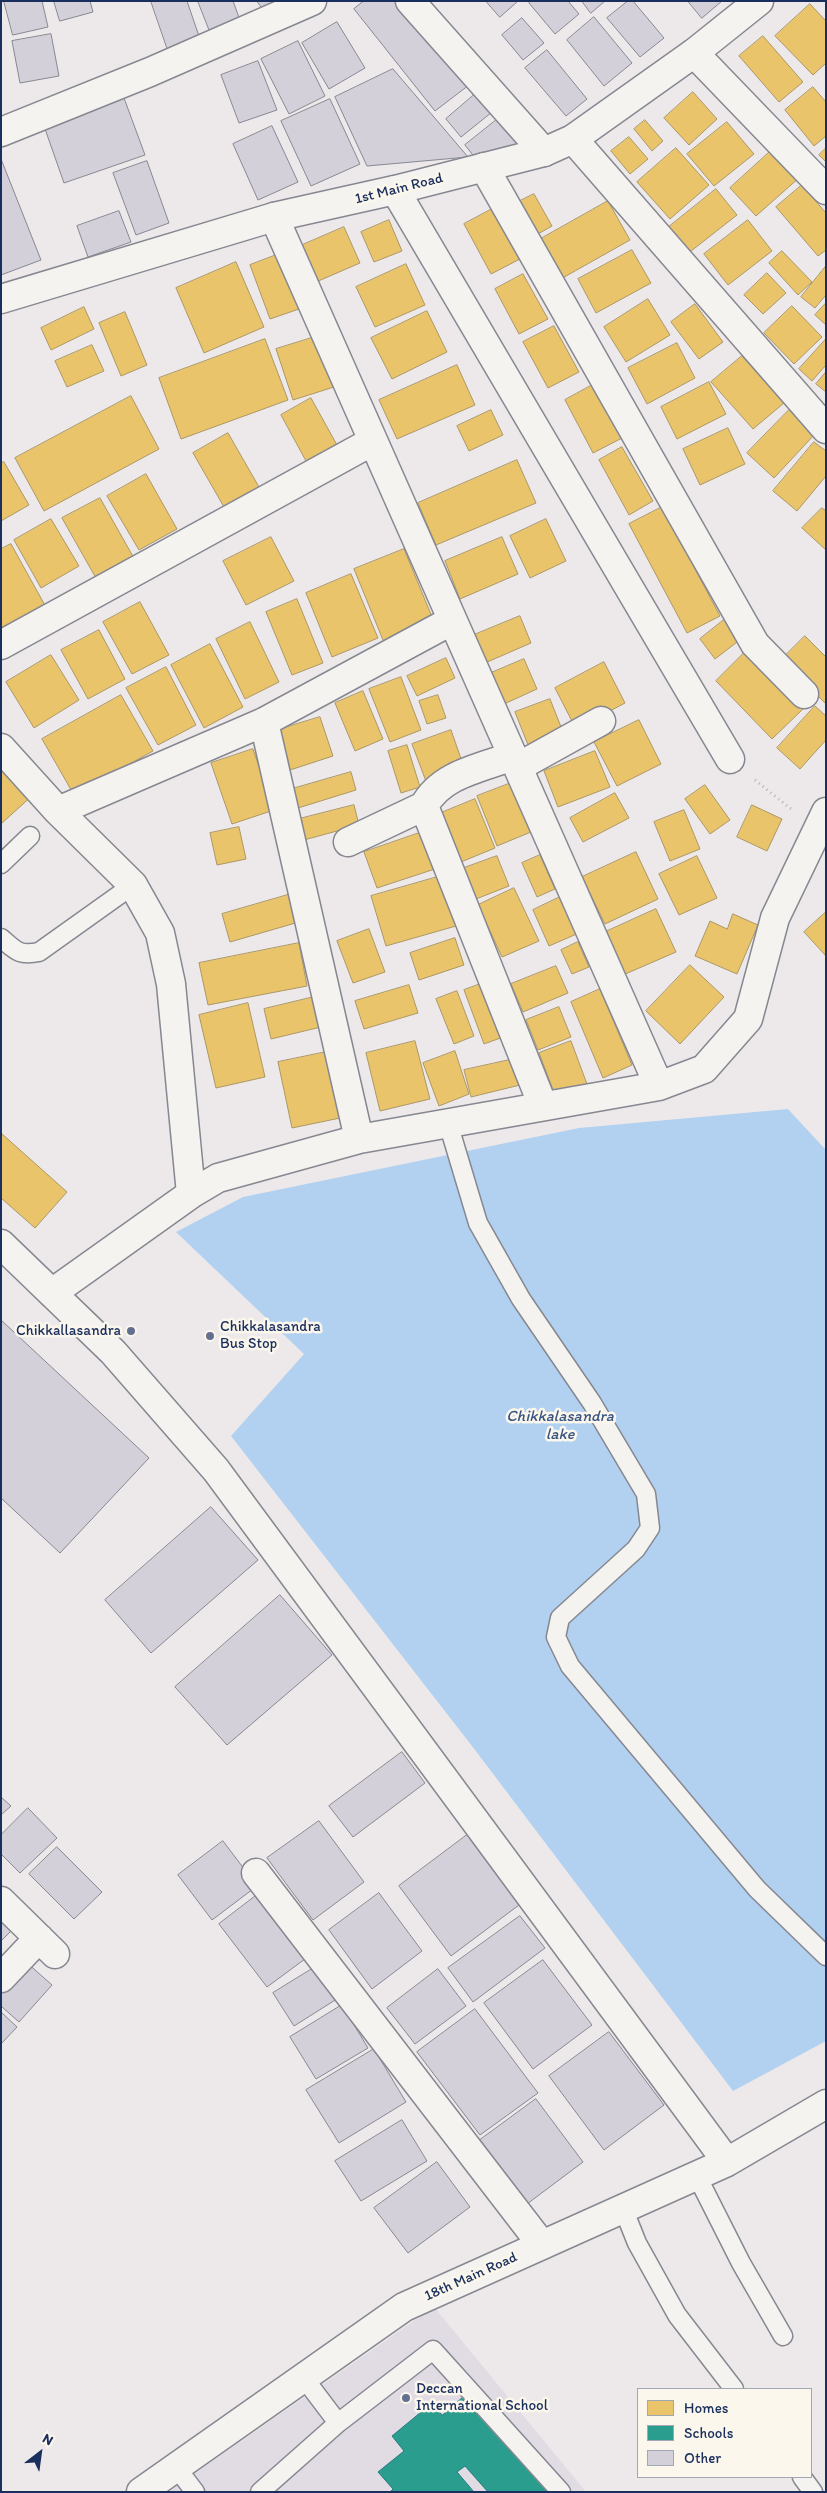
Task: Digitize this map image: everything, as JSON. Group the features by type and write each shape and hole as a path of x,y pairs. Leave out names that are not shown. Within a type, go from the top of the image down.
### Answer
{"street":[{"path":"1,132 150,72 312,1"},
{"path":"410,1 544,152"},
{"name":"1st Main Road","path":"1,299 274,217 395,190 544,152 573,139 694,52 759,1"},
{"path":"694,52 826,190"},
{"path":"573,139 826,429"},
{"path":"484,168 756,644 804,694"},
{"path":"395,190 730,759"},
{"path":"274,217 659,1086"},
{"path":"1,645 373,441"},
{"path":"58,811 264,722 451,620"},
{"path":"348,842 424,806 431,793 446,780 515,762 601,721"},
{"path":"264,722 359,1139"},
{"path":"1,748 58,811 133,885 160,932 171,984 191,1194"},
{"path":"424,806 543,1106"},
{"path":"52,1293 191,1194 218,1178 359,1139 659,1086 704,1069 748,1018 775,918 821,822"},
{"path":"1,1244 113,1352 216,1470 727,2162"},
{"path":"256,1873 542,2246"},
{"path":"1,1901 47,1946 1,1978"},
{"name":"18th Main Road","path":"141,2492 404,2307 727,2162 826,2104"}],"lane":[{"path":"1,864 30,836"},
{"path":"1,938 15,951 26,955 39,952 133,885"},
{"path":"448,1123 478,1223 521,1300 592,1404 646,1494 650,1528 636,1549 560,1618 556,1637 570,1666 750,1882 826,1956"},
{"path":"697,2176 741,2263 783,2336"},
{"path":"623,2208 637,2242 677,2315 733,2388"},
{"path":"260,2492 338,2423 433,2350 560,2492"},
{"path":"304,2378 338,2423"},
{"path":"176,2467 195,2492"},
{"path":"803,2478 813,2492"}],"path":[{"path":"730,759 821,822"}],"shaded area":[{"name":"Deccan International School","path":"434,2307 586,2492 173,2492 171,2490"}],"water":[{"name":"Chikkalasandra lake","path":"788,1109 826,1150 826,2041 733,2091 472,1746 231,1436 304,1354 176,1232 243,1197 579,1128"}],"building: Homes":[{"path":"810,4 826,21 826,63 813,75 775,36"},
{"path":"763,36 803,82 779,102 739,56"},
{"path":"813,87 826,102 826,136 814,146 785,110"},
{"path":"693,92 717,119 689,145 664,118"},
{"path":"645,120 663,141 652,151 634,129"},
{"path":"727,122 754,154 714,186 687,154"},
{"path":"629,137 648,159 630,174 611,151"},
{"path":"676,148 709,185 670,219 637,182"},
{"path":"774,148 800,177 756,216 730,188"},
{"path":"826,148 826,162 819,155"},
{"path":"802,185 826,213 826,250 818,256 776,207"},
{"path":"716,189 737,215 686,255 665,230"},
{"path":"534,194 552,226 538,234 520,201"},
{"path":"608,201 630,240 559,280 537,241"},
{"path":"492,209 520,259 491,274 464,224"},
{"path":"389,220 402,251 374,262 361,232"},
{"path":"748,220 772,251 728,285 704,254"},
{"path":"344,227 360,263 316,282 300,246"},
{"path":"632,250 651,283 596,313 578,279"},
{"path":"782,251 812,282 798,295 769,263"},
{"path":"279,254 299,309 270,319 250,265"},
{"path":"236,262 264,327 204,353 176,288"},
{"path":"406,264 425,305 375,327 356,287"},
{"path":"826,266 826,295 815,308 801,297"},
{"path":"767,273 786,293 763,314 744,295"},
{"path":"523,274 548,319 519,334 495,289"},
{"path":"648,299 670,335 626,362 604,327"},
{"path":"826,303 826,325 815,315"},
{"path":"695,304 723,342 699,359 671,322"},
{"path":"792,306 822,337 794,364 764,333"},
{"path":"84,307 94,329 51,350 41,328"},
{"path":"427,311 447,352 392,379 371,338"},
{"path":"125,312 147,365 121,376 99,323"},
{"path":"554,326 579,372 548,388 523,342"},
{"path":"318,336 334,387 293,400 276,349"},
{"path":"265,339 288,400 181,439 159,378"},
{"path":"826,339 826,365 812,381 799,369"},
{"path":"677,343 695,378 647,404 628,368"},
{"path":"92,345 104,371 67,387 55,361"},
{"path":"742,356 784,403 753,429 711,382"},
{"path":"457,365 475,405 397,439 379,400"},
{"path":"826,372 826,392 816,384"},
{"path":"709,382 726,414 677,439 661,407"},
{"path":"596,383 624,437 593,453 565,400"},
{"path":"131,396 159,449 44,511 15,458"},
{"path":"311,398 337,445 306,461 281,415"},
{"path":"491,410 503,435 469,451 457,426"},
{"path":"789,410 815,434 774,478 747,453"},
{"path":"728,428 745,464 700,485 683,449"},
{"path":"228,433 259,487 224,507 193,453"},
{"path":"814,442 826,451 826,476 797,511 773,491"},
{"path":"622,447 653,501 629,515 599,460"},
{"path":"517,460 536,503 436,545 418,503"},
{"path":"4,462 29,505 1,521 1,463"},
{"path":"146,474 177,529 139,550 107,496"},
{"path":"100,498 135,560 97,580 62,518"},
{"path":"662,507 720,616 687,633 629,524"},
{"path":"822,508 826,511 826,550 802,528"},
{"path":"51,519 79,566 41,588 14,540"},
{"path":"546,519 566,561 530,578 510,536"},
{"path":"271,537 294,581 246,605 223,561"},
{"path":"502,537 518,574 460,599 445,561"},
{"path":"11,544 47,609 1,634 1,549"},
{"path":"404,549 435,624 385,645 354,569"},
{"path":"351,574 378,638 332,657 306,593"},
{"path":"297,599 323,663 292,675 266,612"},
{"path":"140,602 169,655 132,674 103,622"},
{"path":"730,615 745,636 715,659 700,639"},
{"path":"520,616 531,643 485,663 474,635"},
{"path":"250,622 279,682 245,699 216,639"},
{"path":"99,630 125,679 88,699 61,650"},
{"path":"805,636 826,657 826,704 782,659"},
{"path":"210,644 243,707 204,728 171,665"},
{"path":"747,650 804,708 772,739 716,681"},
{"path":"51,655 79,700 34,728 6,682"},
{"path":"446,658 455,678 417,696 407,676"},
{"path":"524,659 537,689 504,704 491,673"},
{"path":"604,662 625,703 576,729 555,688"},
{"path":"166,667 196,725 158,745 126,688"},
{"path":"401,677 421,730 390,742 369,689"},
{"path":"363,691 383,739 355,751 335,703"},
{"path":"121,695 153,751 74,795 42,739"},
{"path":"438,695 446,718 427,724 419,701"},
{"path":"550,699 565,737 530,750 515,712"},
{"path":"815,706 826,716 826,740 800,769 777,748"},
{"path":"320,717 333,756 287,771 274,731"},
{"path":"639,720 661,764 617,786 594,742"},
{"path":"451,730 465,770 427,784 412,744"},
{"path":"407,745 420,787 401,793 388,751"},
{"path":"253,749 274,810 232,824 211,763"},
{"path":"595,751 610,787 558,807 544,771"},
{"path":"1,767 34,794 1,824"},
{"path":"351,772 356,790 298,808 292,789"},
{"path":"511,783 531,832 497,846 477,796"},
{"path":"705,785 730,820 710,834 685,799"},
{"path":"615,793 629,818 583,842 570,818"},
{"path":"475,799 495,848 461,862 441,813"},
{"path":"354,805 359,825 304,840 299,819"},
{"path":"752,805 782,819 767,851 737,837"},
{"path":"684,810 700,849 670,861 654,822"},
{"path":"239,827 246,859 217,865 210,833"},
{"path":"428,830 441,867 377,888 364,852"},
{"path":"636,852 658,899 605,924 582,877"},
{"path":"540,855 555,889 537,897 522,863"},
{"path":"497,856 509,886 476,899 464,868"},
{"path":"697,856 717,898 679,915 659,874"},
{"path":"441,876 456,926 386,946 371,896"},
{"path":"514,888 539,941 502,957 478,905"},
{"path":"291,894 299,922 230,942 222,914"},
{"path":"562,896 579,933 549,946 533,910"},
{"path":"656,909 676,952 623,975 603,933"},
{"path":"826,912 826,956 804,932"},
{"path":"733,914 758,925 737,974 695,956 710,921 727,929"},
{"path":"369,929 385,972 353,983 337,941"},
{"path":"455,938 464,965 419,980 410,953"},
{"path":"578,942 589,967 572,974 561,950"},
{"path":"299,943 307,986 208,1005 199,963"},
{"path":"690,965 724,997 680,1044 646,1011"},
{"path":"556,966 568,993 523,1012 511,984"},
{"path":"483,983 503,1037 484,1044 464,990"},
{"path":"409,985 418,1013 364,1029 355,1001"},
{"path":"600,989 632,1065 603,1078 571,1002"},
{"path":"457,991 474,1036 454,1044 436,999"},
{"path":"314,997 321,1027 271,1039 264,1009"},
{"path":"248,1003 265,1077 216,1088 199,1015"},
{"path":"559,1007 571,1037 538,1050 526,1020"},
{"path":"415,1041 430,1099 380,1111 366,1053"},
{"path":"571,1041 587,1084 555,1095 539,1053"},
{"path":"331,1051 345,1117 292,1128 278,1062"},
{"path":"455,1051 469,1094 439,1106 423,1063"},
{"path":"514,1059 520,1085 471,1097 464,1070"},
{"path":"1,1133 67,1192 35,1228 1,1198"}],"building: Schools":[{"path":"468,2393 549,2492 488,2492 465,2466 457,2472 474,2492 390,2492 393,2489 378,2472 404,2451 392,2436 432,2403 442,2415"}],"building: Other":[{"path":"4,1 42,1 48,27 13,35"},
{"path":"54,1 90,1 93,12 60,21"},
{"path":"151,1 187,1 202,45 170,56"},
{"path":"198,1 233,1 241,23 211,34"},
{"path":"257,1 289,1 268,16"},
{"path":"364,1 403,1 469,85 435,111 354,9"},
{"path":"486,1 518,1 500,17"},
{"path":"531,1 568,1 579,14 555,34 529,3"},
{"path":"582,1 605,1 591,13"},
{"path":"628,1 633,1 664,38 640,57 607,18"},
{"path":"688,1 722,1 702,18"},
{"path":"594,17 632,63 604,86 567,40"},
{"path":"522,18 544,43 523,60 502,35"},
{"path":"337,22 365,68 329,89 302,43"},
{"path":"51,34 59,76 20,83 12,41"},
{"path":"298,41 325,96 289,114 261,59"},
{"path":"547,50 587,99 566,116 525,68"},
{"path":"258,61 277,110 239,123 221,75"},
{"path":"393,69 468,157 367,166 335,97"},
{"path":"481,89 497,108 461,137 446,119"},
{"path":"124,98 145,155 64,183 44,126"},
{"path":"330,99 360,164 311,186 281,121"},
{"path":"504,114 521,145 476,159 465,145"},
{"path":"272,126 298,182 258,200 233,144"},
{"path":"1,159 41,260 1,275"},
{"path":"147,161 169,223 136,235 113,173"},
{"path":"119,211 131,242 88,257 77,226"},
{"path":"1,1320 149,1458 60,1553 1,1498"},
{"path":"211,1507 258,1560 151,1653 105,1600"},
{"path":"280,1595 332,1655 227,1745 175,1687"},
{"path":"402,1752 425,1783 353,1837 329,1806"},
{"path":"1,1797 11,1806 1,1815"},
{"path":"28,1808 57,1838 20,1873 1,1854 1,1835"},
{"path":"319,1821 364,1882 313,1920 267,1858"},
{"path":"471,1832 523,1902 451,1956 399,1886"},
{"path":"223,1841 257,1886 212,1920 178,1875"},
{"path":"57,1847 102,1892 74,1919 29,1874"},
{"path":"379,1893 422,1951 372,1989 329,1930"},
{"path":"257,1895 305,1959 267,1987 219,1924"},
{"path":"1,1911 16,1926 1,1941"},
{"path":"520,1916 545,1948 473,2002 448,1968"},
{"path":"543,1960 592,2025 533,2069 484,2003"},
{"path":"25,1961 52,1985 19,2022 1,2006 1,1988"},
{"path":"320,1964 340,1997 294,2026 273,1993"},
{"path":"438,1969 466,2006 415,2044 387,2008"},
{"path":"342,2005 368,2048 316,2079 290,2037"},
{"path":"475,2009 538,2093 480,2135 417,2052"},
{"path":"1,2012 17,2027 1,2044"},
{"path":"609,2032 664,2105 604,2150 549,2076"},
{"path":"374,2049 406,2102 339,2143 306,2090"},
{"path":"536,2099 583,2162 527,2204 480,2140"},
{"path":"402,2120 427,2161 361,2201 335,2161"},
{"path":"437,2162 470,2207 408,2253 374,2208"}],"place":[{"name":"Chikkallasandra","path":"131,1331"},
{"name":"Chikkalasandra Bus Stop","path":"210,1336"},
{"name":"Deccan International School","path":"406,2398"}]}
